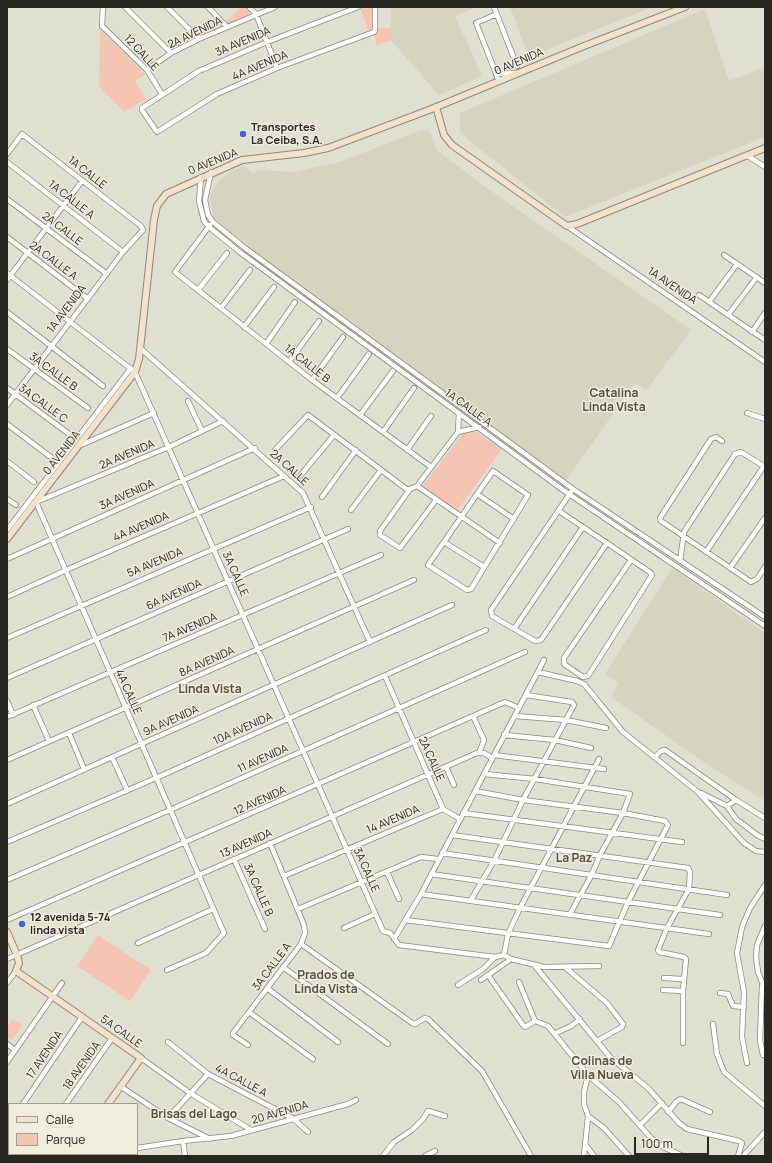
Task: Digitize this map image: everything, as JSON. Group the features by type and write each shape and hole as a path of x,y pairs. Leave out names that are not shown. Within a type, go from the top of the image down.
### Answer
{"street":[{"name":"12 CALLE","path":"103,7 103,26 147,70 162,94"},
{"path":"124,7 171,53"},
{"path":"167,7 199,39"},
{"path":"208,7 227,27"},
{"path":"249,7 258,14"},
{"path":"260,7 258,14 277,68"},
{"name":"2A AVENIDA","path":"147,70 171,53 199,39 275,7"},
{"name":"3A AVENIDA","path":"142,108 199,70 358,7"},
{"name":"4A AVENIDA","path":"142,108 157,132 217,94 277,68 375,30 375,7"},
{"path":"494,7 517,66"},
{"name":"0 AVENIDA","path":"7,539 81,445 133,370 140,348 154,220 163,196 170,191 211,172 253,158 304,153 328,148 436,107 498,78 517,73 685,7"},
{"path":"497,14 476,23 498,78"},
{"name":"1A AVENIDA","path":"436,107 444,135 452,145 765,362"},
{"name":"1A CALLE","path":"7,154 22,134 141,226"},
{"path":"567,226 578,224 765,148"},
{"path":"748,156 765,167"},
{"name":"1A CALLE A","path":"7,162 123,252"},
{"name":"1A CALLE A","path":"211,172 205,200 208,215 213,222 245,248 573,489 765,617"},
{"name":"1A CALLE A","path":"201,177 200,208 209,227 241,253 570,494 765,626"},
{"path":"7,280 9,274 28,253 82,181"},
{"name":"2A CALLE","path":"7,198 107,274"},
{"path":"209,227 213,222"},
{"name":"1A AVENIDA","path":"7,405 123,252 143,230 141,226"},
{"name":"1A CALLE B","path":"209,227 175,272 312,380 431,467"},
{"name":"2A CALLE A","path":"7,237 88,299"},
{"path":"241,253 245,248"},
{"path":"198,290 227,253"},
{"path":"724,255 765,283"},
{"path":"709,302 737,264"},
{"path":"221,308 250,270"},
{"name":"3A CALLE","path":"9,274 133,370 154,413 375,914 383,931 390,933 394,938"},
{"path":"728,315 757,277"},
{"path":"244,327 274,288"},
{"path":"698,295 765,340"},
{"path":"266,344 295,302"},
{"path":"7,312 103,386"},
{"path":"752,332 765,313"},
{"path":"289,362 319,321"},
{"path":"312,380 343,337"},
{"name":"2A CALLE","path":"140,348 255,448 303,493 370,642"},
{"name":"3A CALLE B","path":"7,349 88,408"},
{"path":"337,398 369,354"},
{"name":"0 AVENIDA","path":"7,530 133,370"},
{"path":"360,416 393,371"},
{"name":"3A CALLE C","path":"7,388 69,434"},
{"path":"383,432 414,388"},
{"path":"188,401 202,431"},
{"path":"81,445 154,413"},
{"path":"436,500 400,548 396,547 380,535 380,531 409,491 417,486 458,432 459,413"},
{"path":"747,413 765,419"},
{"path":"275,450 308,415 409,491"},
{"path":"408,450 432,416"},
{"name":"2A AVENIDA","path":"36,502 169,447 223,421"},
{"path":"7,424 52,458"},
{"path":"458,432 479,427"},
{"path":"300,476 334,435"},
{"path":"722,441 716,437 711,439 660,516 661,521 751,582 757,579 765,567"},
{"name":"3A AVENIDA","path":"7,559 255,448"},
{"path":"322,497 356,450"},
{"path":"677,566 681,561 684,532 735,454 741,452 764,467 706,552"},
{"path":"7,461 34,482"},
{"path":"533,467 537,462"},
{"path":"351,510 382,470"},
{"path":"495,472 528,495 500,543 469,590 428,565 477,494 490,473 495,472"},
{"name":"4A AVENIDA","path":"7,597 284,476"},
{"path":"417,486 500,543"},
{"path":"573,489 491,610 492,616 535,641 542,639 607,543"},
{"path":"477,494 514,519"},
{"path":"7,499 16,505"},
{"name":"4A CALLE","path":"36,502 224,933 206,953 167,970"},
{"name":"5A AVENIDA","path":"7,638 310,507"},
{"path":"559,511 651,573 652,576 588,676 583,677 564,664 564,658 631,560"},
{"path":"730,568 765,518"},
{"path":"514,629 583,527"},
{"name":"6A AVENIDA","path":"7,678 348,529"},
{"path":"444,542 484,567"},
{"name":"7A AVENIDA","path":"7,718 33,705 380,555"},
{"path":"686,572 689,566"},
{"name":"8A AVENIDA","path":"7,760 414,580"},
{"name":"9A AVENIDA","path":"7,804 452,605"},
{"name":"10A AVENIDA","path":"7,842 156,778 486,630"},
{"name":"11 AVENIDA","path":"7,880 303,752 525,652"},
{"path":"544,660 438,859 421,894 394,938 399,945 495,957 504,955 511,959 536,966 566,968 599,966"},
{"path":"538,672 584,684 623,732 655,756 698,792 744,844 756,851 765,852"},
{"name":"2A CALLE","path":"385,676 443,809"},
{"path":"471,900 494,861 523,800 574,705 574,703 526,695"},
{"path":"7,701 13,715"},
{"name":"12 AVENIDA","path":"7,920 185,844 505,702 518,708"},
{"path":"33,705 49,741"},
{"path":"474,716 484,740 478,753 493,756 545,760 595,768 604,768"},
{"path":"515,716 566,720 606,728"},
{"path":"69,733 84,769"},
{"path":"504,735 555,740 592,748"},
{"path":"655,756 661,750 665,750 736,800 765,818"},
{"name":"13 AVENIDA","path":"7,959 478,753"},
{"path":"112,756 127,790"},
{"path":"504,955 508,934 520,908 599,759"},
{"path":"446,767 454,785"},
{"path":"484,774 535,779 630,794 623,813 570,914"},
{"path":"405,920 604,947 608,946 628,902 668,825 665,820 623,813 573,808 475,791"},
{"path":"698,792 727,806 736,819 757,835 765,839"},
{"path":"727,806 736,800"},
{"path":"443,809 460,820"},
{"name":"14 AVENIDA","path":"284,876 443,809"},
{"path":"463,813 682,842"},
{"path":"452,835 504,841 688,868 690,872 689,889 667,928 658,952 685,957 683,991 683,1043"},
{"name":"3A CALLE A","path":"248,1045 233,1035 233,1033 301,944 305,933 304,925 298,909 270,843"},
{"path":"442,853 541,869 727,895"},
{"path":"298,909 421,857 438,859"},
{"name":"3A CALLE B","path":"234,859 265,929"},
{"path":"387,872 399,899"},
{"path":"431,874 720,915"},
{"path":"747,1062 742,1037 744,992 736,953 738,939 750,908 765,885"},
{"path":"421,894 709,934"},
{"path":"138,943 213,909"},
{"path":"344,928 375,914"},
{"path":"763,1055 760,1040 764,987 757,964 757,945 765,926"},
{"path":"7,932 17,955 18,963 16,971 7,983"},
{"path":"301,944 412,1023 415,1024 425,1018 428,1019 482,1071 531,1156"},
{"path":"458,985 482,969 495,957"},
{"path":"481,980 511,959"},
{"path":"536,966 597,1041 617,1063 641,1081 662,1103 668,1112 688,1129 739,1141 742,1143 738,1156"},
{"path":"283,967 388,1044"},
{"path":"566,968 607,1003 623,1024 622,1027 597,1041"},
{"name":"5A CALLE","path":"16,971 190,1094 251,1130"},
{"path":"488,975 525,1027 535,1021"},
{"path":"664,978 684,979"},
{"path":"519,982 535,1021 548,1026 556,1033 588,1076 619,1102 651,1138 665,1148 684,1156"},
{"path":"7,1062 62,983"},
{"path":"267,988 338,1042"},
{"path":"663,990 683,991"},
{"path":"720,993 728,994 733,1006 744,1007"},
{"path":"249,1012 313,1059"},
{"name":"17 AVENIDA","path":"24,1103 82,1017"},
{"path":"556,1033 571,1026 580,1019"},
{"path":"713,1024 717,1054 724,1072 765,1106"},
{"name":"18 AVENIDA","path":"67,1103 112,1038"},
{"name":"4A CALLE A","path":"168,1042 208,1074 294,1119 308,1132"},
{"path":"7,1044 15,1050"},
{"path":"109,1103 141,1058"},
{"path":"168,1118 208,1074"},
{"path":"584,1156 588,1116 584,1104 584,1092 588,1076"},
{"path":"120,1086 168,1118 210,1139"},
{"path":"668,1112 677,1101 681,1099 710,1112"},
{"name":"20 AVENIDA","path":"138,1148 183,1141 210,1139 294,1119 348,1104 356,1100"},
{"path":"640,1125 662,1103"},
{"path":"383,1156 394,1142 412,1130 423,1119 428,1111 446,1116"},
{"path":"588,1116 604,1128 628,1156"},
{"path":"743,1156 765,1132"},
{"path":"183,1141 185,1156"},
{"path":"585,1144 594,1156"},
{"path":"425,1156 436,1151"}],"shaded area":[{"path":"391,7 478,7 455,16 482,76 439,95 391,40"},
{"path":"510,7 652,7 529,57"},
{"path":"705,9 729,81 765,67 765,137 565,217 460,133 460,113"},
{"path":"422,130 430,132 437,150 484,186 691,330 646,390 635,383 564,483 206,225 213,215 210,198 213,189 219,181 231,171 243,166 253,173 260,170 294,172 339,162"},
{"path":"672,568 765,633 765,801 708,765 611,697 618,683 605,674"}],"green space":[{"path":"241,7 244,7 251,14 228,24 226,21"},
{"path":"373,7 373,28 368,31 361,9"},
{"path":"214,19 223,26 201,36 198,35"},
{"path":"378,28 391,28 391,40 377,46 373,34"},
{"path":"100,29 145,74 135,81 146,99 124,112 99,86"},
{"path":"187,33 194,39 173,50 171,48"},
{"path":"473,430 502,449 457,511 422,487 465,431"},
{"path":"98,935 151,970 130,1001 77,966"},
{"path":"13,1019 22,1025 12,1040 7,1037 7,1028"}],"place":[{"name":"Transportes La Ceiba, S.A.","path":"243,134"},
{"name":"12 avenida 5-74 linda vista","path":"22,924"}],"district":[{"name":"Catalina Linda Vista","path":"614,401"},
{"name":"Linda Vista","path":"210,690"},
{"name":"La Paz","path":"574,859"},
{"name":"Prados de Linda Vista","path":"326,983"},
{"name":"Colinas de Villa Nueva","path":"602,1069"},
{"name":"Brisas del Lago","path":"194,1115"}]}
